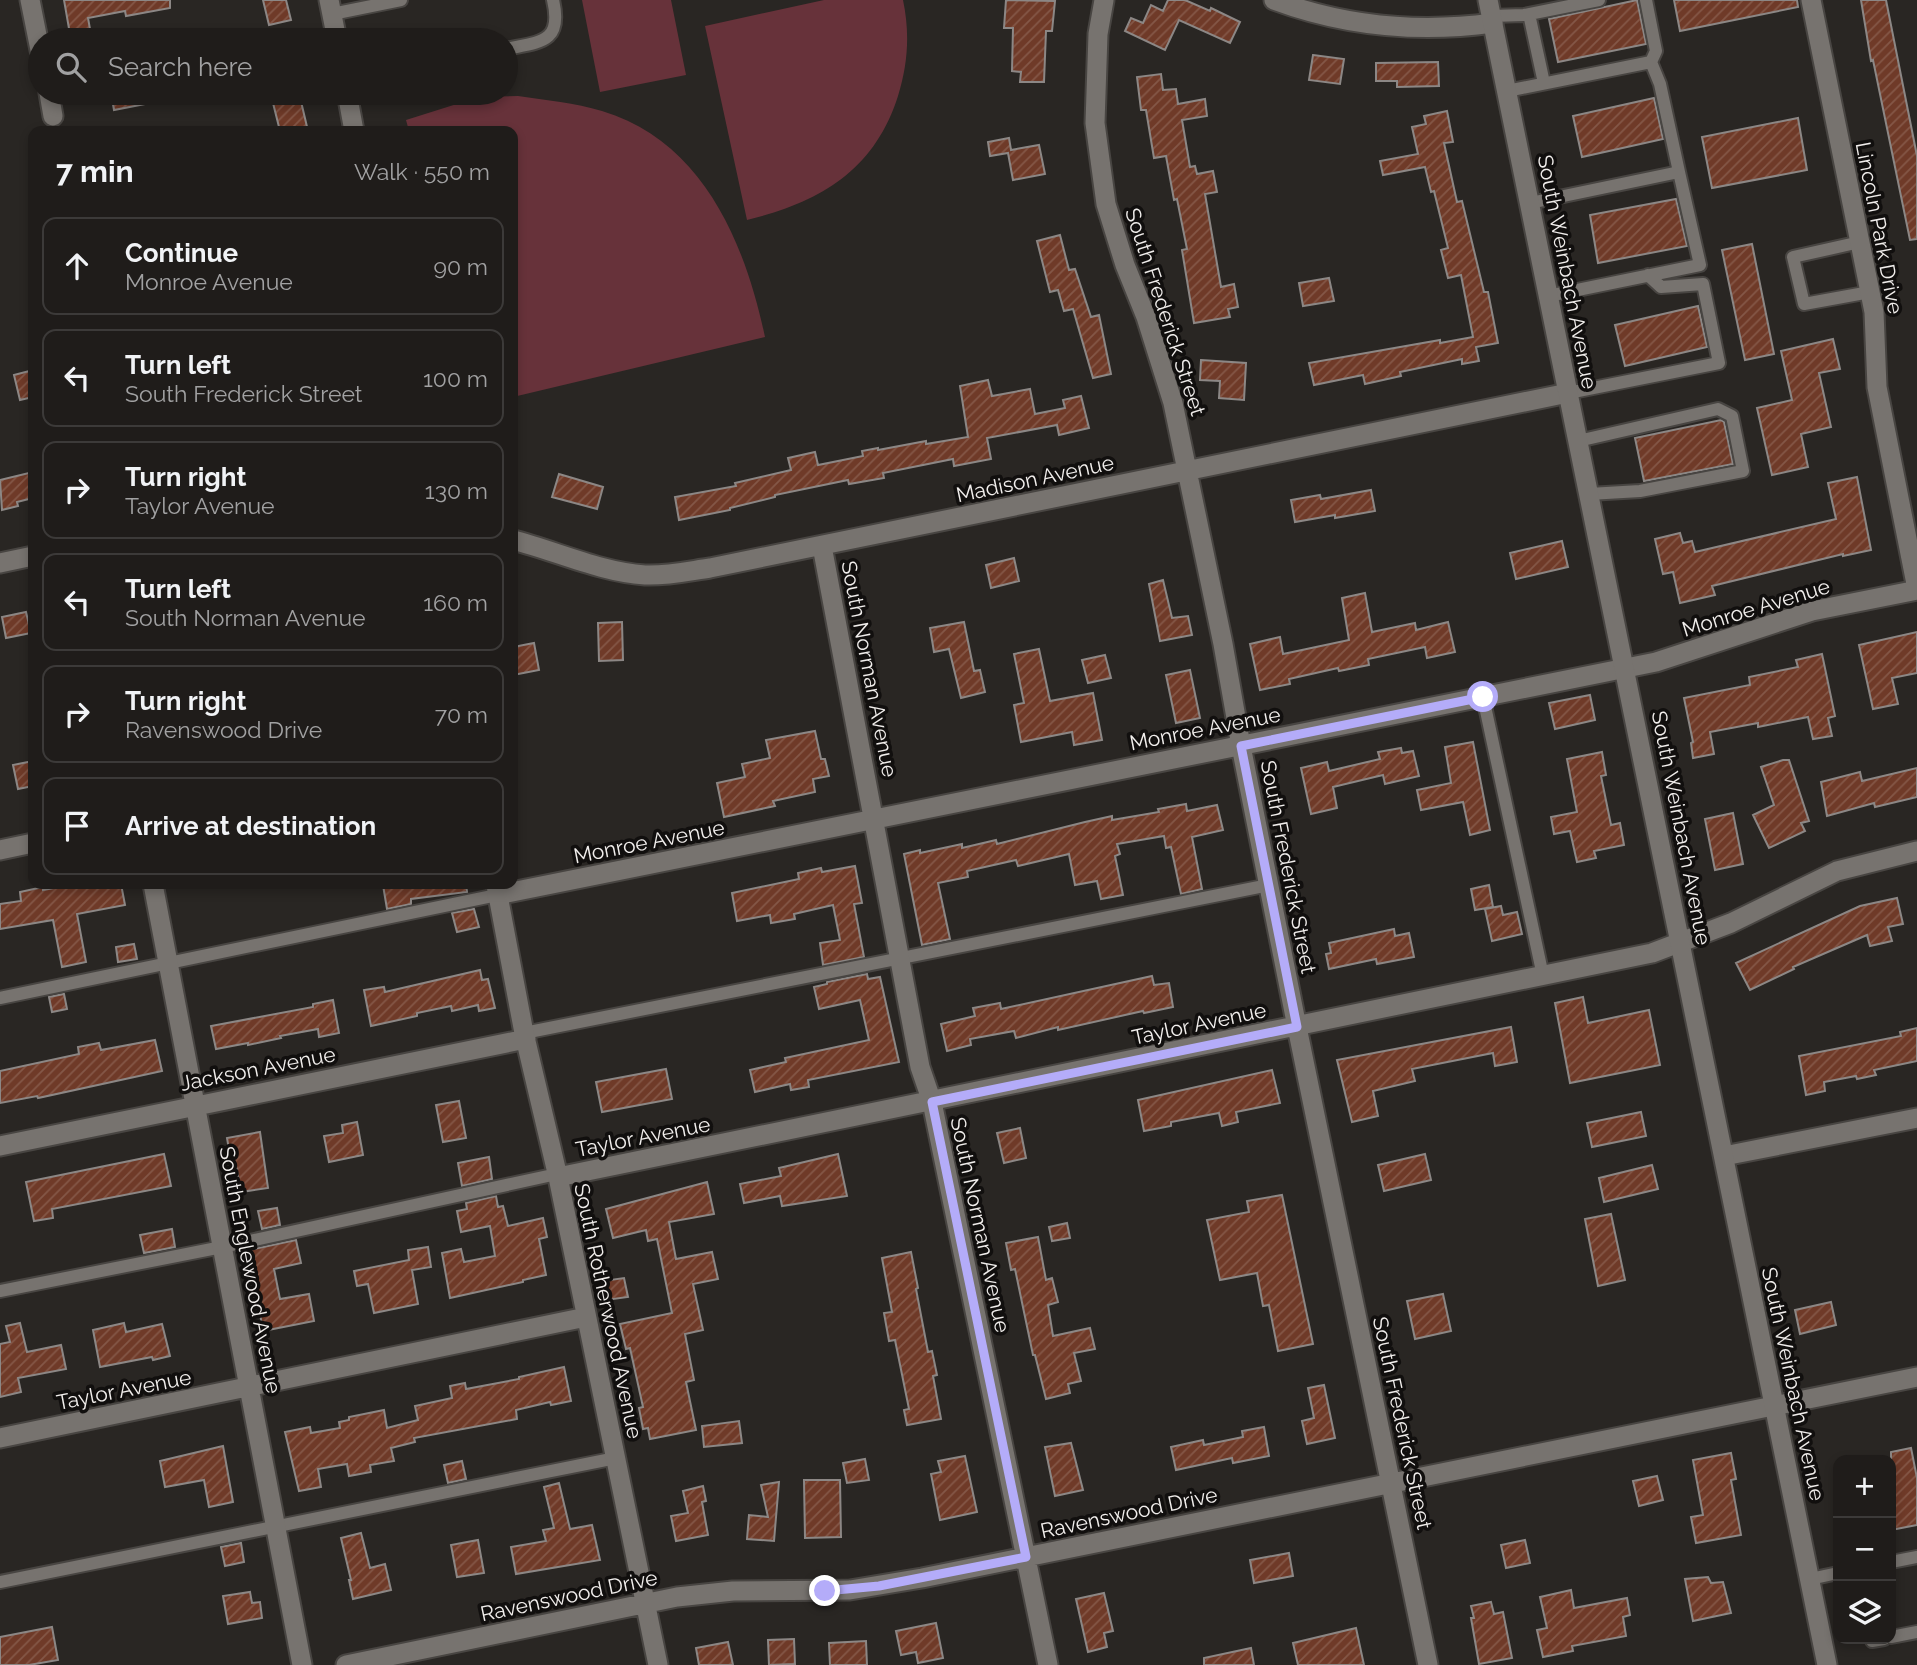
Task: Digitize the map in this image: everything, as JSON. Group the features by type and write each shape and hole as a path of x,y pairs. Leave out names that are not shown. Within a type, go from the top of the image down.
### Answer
{"street":[{"path":"30,0 36,28"},
{"name":"South Frederick Street","path":"1104,0 1095,76 1095,123 1101,175 1113,230 1166,376 1187,471 1297,1027 1428,1665"},
{"path":"1274,0 1340,19 1371,24 1453,29 1491,13"},
{"name":"Lincoln Park Drive","path":"1811,0 1874,312 1877,387 1917,589"},
{"path":"330,7 334,28"},
{"name":"South Weinbach Avenue","path":"1491,13 1827,1665"},
{"path":"51,105 53,116"},
{"path":"349,105 353,126"},
{"name":"Madison Avenue","path":"518,542 585,562 645,575 710,568 1568,394"},
{"name":"South Norman Avenue","path":"822,546 920,1067 932,1102 1048,1665"},
{"path":"0,563 28,557"},
{"name":"Monroe Avenue","path":"518,886 875,819 1656,662 1812,611 1917,589"},
{"path":"0,850 28,844"},
{"name":"Taylor Avenue","path":"557,1175 932,1102 1652,953 1731,923 1837,871 1917,851"},
{"name":"South Englewood Avenue","path":"154,889 302,1665"},
{"name":"South Rotherwood Avenue","path":"496,890 658,1665"},
{"name":"Jackson Avenue","path":"0,1146 525,1036"},
{"path":"1724,1156 1917,1118"},
{"name":"Taylor Avenue","path":"0,1438 586,1317"},
{"name":"Ravenswood Drive","path":"346,1665 677,1597 733,1591 849,1590 922,1578 1917,1377"}],"lane":[{"path":"330,7 401,0"},
{"path":"518,47 545,41 553,32 556,24 553,0"},
{"path":"1491,13 1529,14 1599,0"},
{"path":"1548,296 1700,265 1660,84 1651,62 1656,51 1646,0"},
{"path":"1529,14 1544,83"},
{"path":"1507,91 1651,62"},
{"path":"1530,203 1679,173"},
{"path":"1860,242 1793,257 1804,304 1870,292"},
{"path":"1568,394 1719,363 1703,284 1661,287 1648,275"},
{"path":"1578,441 1718,409 1732,416 1743,471 1640,491 1589,494"},
{"path":"1483,697 1543,976"},
{"path":"525,1036 1269,885"},
{"path":"0,998 496,890"},
{"path":"0,1292 557,1175"},
{"path":"0,1581 615,1458"},
{"path":"1896,1561 1917,1557"},
{"path":"1810,1579 1833,1574"},
{"path":"1896,1636 1917,1632"}],"shaded area":[{"path":"582,0 671,0 686,75 600,92"},
{"path":"824,0 903,0 907,48 898,96 888,122 875,144 841,179 798,204 747,220 705,26"},
{"path":"518,96 602,111 637,125 667,146 693,171 714,200 745,266 765,337 518,396 518,126 408,126 406,120 454,105 518,105"}],"building":[{"path":"64,0 170,0 170,8 126,16 125,11 88,18 90,28 69,28"},
{"path":"263,0 286,0 291,20 269,25"},
{"path":"1006,0 1055,1 1052,31 1046,31 1044,82 1020,82 1021,72 1012,71 1013,28 1004,28"},
{"path":"1168,0 1185,0 1210,11 1211,8 1240,22 1230,43 1179,20 1165,50 1125,31 1131,18 1143,23 1151,5 1163,11"},
{"path":"1637,0 1646,44 1558,62 1549,19"},
{"path":"1674,0 1797,0 1798,7 1680,31"},
{"path":"1861,0 1886,0 1917,156 1917,239 1910,240 1873,60 1871,61"},
{"path":"1313,55 1344,59 1340,84 1309,80"},
{"path":"1438,62 1439,86 1397,87 1397,81 1376,81 1376,63"},
{"path":"1161,74 1163,90 1176,89 1178,104 1205,99 1207,116 1182,120 1190,167 1195,166 1197,174 1213,171 1217,192 1205,194 1221,287 1234,284 1238,307 1228,309 1230,317 1194,323 1182,250 1187,249 1177,199 1174,200 1166,156 1154,158 1146,110 1141,110 1137,77"},
{"path":"1654,98 1663,139 1582,157 1573,116"},
{"path":"113,105 140,105 114,110"},
{"path":"274,105 302,105 307,126 279,126"},
{"path":"1447,111 1453,142 1444,143 1457,202 1462,201 1484,292 1488,292 1498,343 1476,347 1479,361 1462,364 1462,359 1400,372 1401,376 1365,384 1363,375 1314,385 1309,363 1440,340 1440,343 1473,337 1461,275 1448,278 1441,250 1448,248 1434,191 1431,192 1425,167 1383,175 1380,161 1418,154 1412,127 1426,124 1424,116"},
{"path":"1798,118 1807,170 1712,188 1702,137"},
{"path":"1009,138 1011,150 1039,145 1045,174 1013,180 1008,153 990,156 988,142"},
{"path":"1676,199 1687,246 1598,263 1590,215"},
{"path":"1060,235 1069,270 1075,269 1091,317 1099,315 1111,374 1093,378 1073,309 1064,311 1058,290 1050,292 1037,241"},
{"path":"1752,244 1774,354 1745,360 1722,250"},
{"path":"1329,278 1334,301 1303,306 1299,283"},
{"path":"1698,306 1707,347 1625,366 1615,325"},
{"path":"1833,339 1840,369 1819,373 1831,427 1801,434 1808,467 1772,475 1757,408 1792,400 1781,351"},
{"path":"1201,360 1246,363 1244,400 1219,398 1220,381 1200,380"},
{"path":"28,371 28,398 20,400 14,375"},
{"path":"988,380 992,396 1030,389 1035,414 1065,408 1063,400 1081,396 1089,428 1059,435 1057,425 987,438 991,459 954,466 953,459 883,473 884,478 849,484 848,480 775,495 730,510 679,520 675,497 736,486 735,483 791,470 788,458 815,452 818,465 863,456 862,451 878,448 968,437 960,386"},
{"path":"1721,420 1724,422 1733,464 1644,481 1635,438"},
{"path":"28,473 28,499 17,502 18,506 2,510 0,480"},
{"path":"559,474 603,487 597,509 552,497"},
{"path":"1857,477 1871,550 1843,554 1712,586 1715,595 1680,603 1673,572 1663,574 1655,539 1680,533 1683,543 1692,541 1695,552 1836,519 1828,483"},
{"path":"1371,490 1375,511 1295,522 1291,500 1320,495 1321,499"},
{"path":"1562,541 1568,567 1516,579 1510,553"},
{"path":"1014,558 1019,581 991,588 986,565"},
{"path":"1163,580 1172,618 1188,616 1192,635 1160,641 1149,584"},
{"path":"1365,593 1372,632 1415,623 1416,630 1448,622 1455,652 1427,658 1425,647 1368,659 1369,665 1339,671 1338,668 1289,679 1290,684 1260,690 1250,644 1280,637 1283,654 1349,640 1342,598"},
{"path":"26,612 28,634 6,638 2,617"},
{"path":"622,622 623,660 599,661 598,623"},
{"path":"964,622 974,671 980,670 985,692 961,698 949,649 934,652 930,628"},
{"path":"1917,632 1917,673 1892,678 1898,704 1873,709 1859,645"},
{"path":"534,643 539,670 518,674 518,646"},
{"path":"1039,649 1050,701 1093,693 1102,740 1074,745 1072,732 1021,742 1014,705 1024,703 1014,654"},
{"path":"1822,654 1835,716 1828,718 1832,736 1813,739 1808,717 1758,727 1758,723 1710,732 1714,754 1693,758 1693,742 1684,698 1750,685 1749,677 1798,667 1796,660"},
{"path":"1105,655 1111,678 1088,683 1082,660"},
{"path":"1190,670 1200,718 1176,723 1166,675"},
{"path":"1590,695 1595,720 1555,729 1549,703"},
{"path":"815,731 821,759 825,759 829,776 813,779 815,792 773,801 775,806 724,817 717,783 745,777 742,764 770,758 766,740"},
{"path":"1473,742 1490,830 1470,835 1463,802 1421,810 1417,790 1451,783 1445,747"},
{"path":"1401,748 1402,753 1413,751 1419,776 1385,784 1383,775 1333,787 1337,808 1311,814 1301,768 1327,762 1329,771 1380,759 1378,752"},
{"path":"1602,752 1606,775 1601,776 1611,825 1620,823 1624,845 1594,851 1596,858 1577,862 1570,831 1554,834 1551,817 1577,812 1567,759"},
{"path":"1789,760 1809,821 1801,823 1805,831 1769,848 1753,815 1774,805 1761,767"},
{"path":"28,762 28,787 18,789 13,765"},
{"path":"1917,768 1917,797 1875,807 1874,803 1827,816 1821,782 1860,772 1862,781"},
{"path":"1186,804 1187,811 1217,805 1223,830 1192,837 1202,889 1181,894 1171,847 1166,848 1164,836 1117,844 1120,854 1115,856 1123,895 1101,899 1097,881 1075,885 1069,854 1018,866 1016,860 967,871 968,877 938,883 950,939 922,945 904,854 962,844 962,848 996,840 997,844 1112,816 1112,820 1159,812 1158,809"},
{"path":"1733,813 1743,864 1715,870 1705,819"},
{"path":"855,866 862,903 854,904 864,957 823,965 820,943 840,940 833,905 794,914 795,919 771,923 770,915 737,921 732,893 799,879 798,873 821,868 822,872"},
{"path":"1489,885 1493,907 1475,910 1471,889"},
{"path":"122,889 125,905 77,914 86,962 62,967 53,920 0,929 0,904 21,901 20,892"},
{"path":"384,889 467,889 467,892 411,899 411,904 387,909"},
{"path":"1897,898 1903,924 1888,927 1892,941 1870,946 1867,935 1793,967 1794,969 1750,990 1736,963 1860,906"},
{"path":"1501,906 1503,915 1517,912 1522,934 1492,941 1485,909"},
{"path":"474,909 479,927 457,932 452,913"},
{"path":"1394,929 1395,936 1409,933 1414,957 1377,964 1376,959 1329,969 1326,954 1331,953 1329,943"},
{"path":"134,944 137,959 118,962 116,947"},
{"path":"480,970 482,980 488,979 495,1008 479,1011 478,1005 452,1011 451,1006 371,1026 364,990 384,987 385,992"},
{"path":"867,974 868,979 880,977 899,1062 808,1080 809,1087 791,1090 790,1084 755,1092 750,1070 786,1062 785,1058 869,1040 860,1000 819,1009 814,987"},
{"path":"1152,976 1154,985 1169,983 1173,1007 1058,1030 1058,1027 1016,1038 1014,1031 970,1039 971,1045 947,1051 941,1024 975,1016 973,1008 1000,1003 1001,1009"},
{"path":"64,994 67,1009 52,1012 49,997"},
{"path":"1583,997 1588,1023 1649,1010 1660,1065 1570,1083 1555,1003"},
{"path":"333,1000 339,1033 319,1037 318,1029 248,1045 216,1049 211,1026 313,1007 313,1004"},
{"path":"1511,1027 1517,1062 1495,1066 1493,1053 1412,1069 1415,1081 1373,1091 1378,1116 1352,1122 1337,1060"},
{"path":"1917,1028 1917,1061 1874,1070 1876,1075 1824,1082 1825,1091 1806,1095 1799,1056 1901,1036 1900,1032"},
{"path":"155,1040 162,1071 38,1098 37,1096 0,1103 0,1071 79,1054 78,1047 99,1043 101,1050"},
{"path":"666,1069 672,1099 602,1112 596,1082"},
{"path":"1272,1070 1280,1103 1236,1112 1238,1122 1222,1126 1219,1113 1171,1122 1171,1126 1144,1131 1138,1100"},
{"path":"459,1101 466,1138 443,1142 436,1105"},
{"path":"1641,1112 1646,1136 1592,1147 1587,1123"},
{"path":"357,1122 363,1155 329,1162 324,1136 343,1133 342,1125"},
{"path":"1020,1128 1026,1158 1004,1163 997,1133"},
{"path":"260,1132 268,1188 241,1192 236,1166 232,1167 227,1138"},
{"path":"164,1154 171,1186 52,1209 53,1218 34,1221 26,1182"},
{"path":"838,1154 847,1196 782,1206 780,1196 744,1203 740,1184 781,1176 779,1168"},
{"path":"1425,1154 1431,1180 1384,1191 1378,1165"},
{"path":"489,1157 492,1179 462,1186 458,1163"},
{"path":"1652,1165 1658,1189 1604,1202 1599,1178"},
{"path":"707,1182 714,1214 669,1222 676,1259 712,1252 718,1279 693,1284 703,1330 685,1334 694,1380 686,1382 696,1430 650,1439 648,1428 643,1429 639,1408 643,1407 630,1348 626,1349 620,1324 672,1313 657,1239 648,1241 646,1230 613,1238 606,1209"},
{"path":"1282,1195 1313,1344 1278,1351 1269,1305 1263,1306 1257,1273 1220,1280 1207,1220 1249,1212 1247,1201"},
{"path":"496,1196 498,1207 503,1206 508,1226 543,1218 547,1237 539,1239 546,1275 450,1298 442,1253 461,1249 464,1262 495,1256 490,1226 461,1232 457,1211 467,1209 466,1203"},
{"path":"277,1208 280,1225 262,1229 258,1211"},
{"path":"1611,1214 1625,1280 1598,1286 1585,1219"},
{"path":"1067,1223 1070,1238 1052,1241 1049,1227"},
{"path":"172,1229 175,1247 144,1253 140,1235"},
{"path":"1038,1237 1046,1280 1052,1278 1058,1302 1048,1305 1053,1336 1090,1328 1095,1349 1074,1353 1081,1381 1068,1384 1070,1393 1046,1399 1033,1355 1015,1269 1011,1270 1006,1243"},
{"path":"296,1240 301,1263 274,1269 280,1299 309,1294 314,1321 263,1331 249,1250"},
{"path":"428,1247 431,1267 412,1270 418,1304 374,1313 368,1284 357,1286 354,1271 409,1260 408,1250"},
{"path":"911,1252 928,1352 932,1351 937,1375 933,1376 941,1419 907,1425 904,1410 909,1409 895,1340 889,1341 884,1313 892,1312 882,1258"},
{"path":"624,1278 628,1297 606,1300 603,1281"},
{"path":"1443,1294 1451,1331 1415,1339 1407,1301"},
{"path":"1831,1302 1836,1325 1800,1334 1795,1310"},
{"path":"20,1323 27,1352 61,1345 66,1369 18,1378 21,1392 0,1397 0,1344 10,1342 6,1326"},
{"path":"124,1323 126,1332 162,1324 170,1356 100,1367 93,1330"},
{"path":"564,1367 571,1401 551,1405 550,1402 516,1410 517,1419 414,1438 415,1442 391,1448 394,1461 370,1465 371,1472 349,1476 347,1464 318,1469 321,1487 299,1491 285,1432 310,1427 311,1433 340,1428 339,1422 349,1420 349,1417 384,1410 387,1428 418,1420 415,1406 452,1398 450,1386 465,1383 466,1389"},
{"path":"1324,1385 1335,1438 1307,1444 1302,1421 1314,1418 1308,1388"},
{"path":"739,1421 742,1443 704,1447 702,1426"},
{"path":"1264,1427 1269,1456 1233,1463 1232,1458 1176,1470 1171,1447 1203,1440 1204,1445 1243,1437 1242,1431"},
{"path":"1071,1443 1083,1490 1055,1496 1045,1447"},
{"path":"223,1446 233,1502 209,1507 204,1480 165,1487 160,1461"},
{"path":"1911,1448 1917,1478 1917,1525 1896,1529 1896,1455 1891,1455 1891,1452"},
{"path":"1731,1453 1736,1479 1731,1480 1741,1535 1696,1543 1691,1517 1703,1515 1693,1460"},
{"path":"965,1456 977,1512 940,1520 931,1474 941,1472 938,1461"},
{"path":"865,1459 869,1480 847,1483 843,1463"},
{"path":"462,1461 466,1479 448,1483 444,1465"},
{"path":"1657,1476 1663,1500 1639,1506 1633,1481"},
{"path":"804,1480 840,1480 841,1537 805,1538"},
{"path":"779,1482 774,1541 747,1539 749,1515 768,1517 761,1485"},
{"path":"559,1483 570,1529 592,1525 600,1560 516,1574 511,1547 546,1541 543,1530 554,1528 544,1487"},
{"path":"703,1486 706,1501 702,1502 708,1535 676,1541 671,1516 688,1513 683,1491"},
{"path":"361,1533 370,1568 385,1564 391,1590 353,1599 341,1538"},
{"path":"478,1540 484,1573 457,1577 451,1545"},
{"path":"1525,1540 1530,1563 1506,1568 1501,1545"},
{"path":"241,1543 244,1562 225,1566 221,1547"},
{"path":"1289,1553 1293,1576 1254,1583 1250,1560"},
{"path":"1708,1577 1711,1583 1723,1582 1731,1613 1693,1621 1685,1579"},
{"path":"1571,1590 1574,1608 1627,1598 1630,1615 1623,1617 1626,1636 1572,1646 1573,1651 1543,1657 1537,1630 1547,1628 1540,1597"},
{"path":"250,1592 252,1603 260,1602 262,1618 228,1624 223,1596"},
{"path":"1104,1593 1113,1631 1104,1633 1107,1647 1088,1652 1076,1599"},
{"path":"1491,1602 1494,1614 1503,1612 1512,1658 1479,1664 1471,1606"},
{"path":"936,1623 943,1658 918,1663 916,1652 901,1655 896,1631"},
{"path":"52,1627 58,1660 29,1665 0,1665 0,1637"},
{"path":"1356,1628 1364,1665 1298,1665 1293,1643"},
{"path":"794,1639 795,1664 769,1665 768,1640"},
{"path":"866,1641 867,1665 830,1665 829,1643"},
{"path":"728,1642 733,1665 699,1665 696,1648"},
{"path":"1251,1648 1254,1665 1204,1665 1204,1658"}],"route":[{"path":"825,1591 879,1586 1026,1557 932,1102 1297,1027 1241,746 1483,697"}]}
